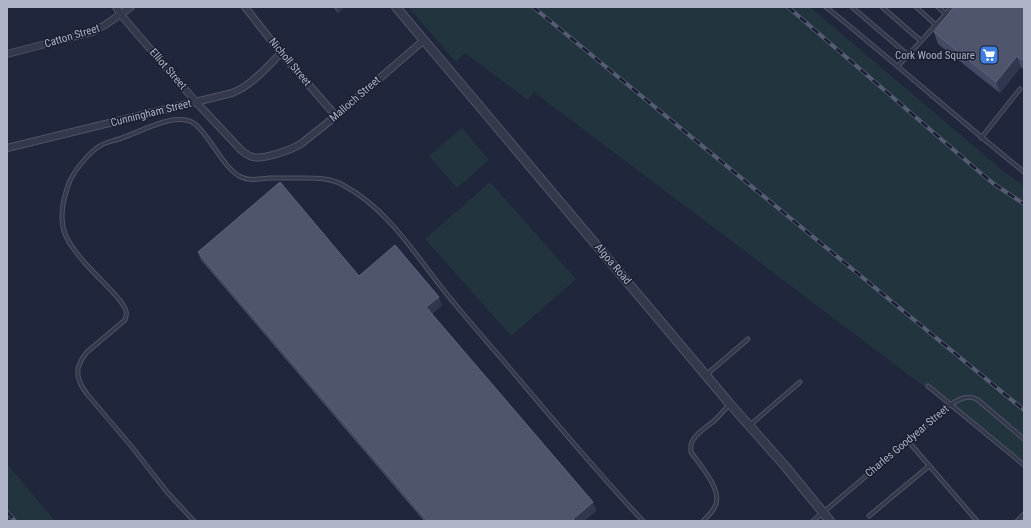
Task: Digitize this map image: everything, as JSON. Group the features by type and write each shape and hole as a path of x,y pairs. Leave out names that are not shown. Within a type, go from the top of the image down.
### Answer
{"street":[{"name":"Elliot Street","path":"116,7 121,15 196,102 241,150 254,157 282,152"},
{"name":"Catton Street","path":"7,54 92,32 121,15 131,7"},
{"name":"Nicholl Street","path":"245,7 336,116"},
{"name":"Algoa Road","path":"396,7 830,521"},
{"name":"Malloch Street","path":"282,152 298,146 311,137 424,40"},
{"name":"Cunningham Street","path":"7,148 232,93 241,89 282,53"}],"lane":[{"path":"826,7 1024,172"},
{"path":"852,7 908,55"},
{"path":"882,7 922,41"},
{"path":"916,7 936,25"},
{"path":"938,7 946,14"},
{"path":"898,66 952,7"},
{"path":"982,138 1020,89"},
{"path":"194,521 167,492 81,385 78,376 78,368 82,359 87,352 125,320 127,314 120,300 74,249 65,235 62,223 62,209 69,181 90,152 108,141 119,139 158,124 183,120 194,124 202,131 228,165 241,177 249,180 268,178 317,178 330,180 340,183 365,198 376,208 408,244 453,302 553,420 643,521"},
{"path":"706,375 748,339"},
{"path":"749,426 800,382"},
{"path":"928,386 1024,466"},
{"name":"Charles Goodyear Street","path":"812,521 950,405 961,398 966,397 978,400 1024,439"},
{"path":"703,521 714,508 716,503 716,493 715,488 690,447 693,439 716,419 730,404"},
{"path":"908,441 977,521"},
{"path":"869,516 929,466"},
{"path":"1017,521 1024,514"}],"path":[{"path":"985,380 1024,412"}],"shaded area":[{"path":"408,7 810,7 1002,170 1024,186 1024,462 534,92 528,100 465,53 456,62"},
{"path":"462,128 489,160 457,188 429,156"},
{"path":"490,182 576,279 511,336 425,239"},
{"path":"7,464 55,521 7,521"}],"building":[{"name":"Cork Wood Square","path":"954,7 1024,7 1024,61 1017,56 996,82 934,32"},
{"path":"280,182 359,276 395,245 439,297 426,307 593,502 573,519 575,521 428,521 198,252"}],"railway":[{"path":"533,7 1024,410"},
{"path":"788,7 977,170 994,184 1024,204"},
{"path":"7,512 15,521"}],"place":[{"name":"Cork Wood Square","path":"989,55"}]}
